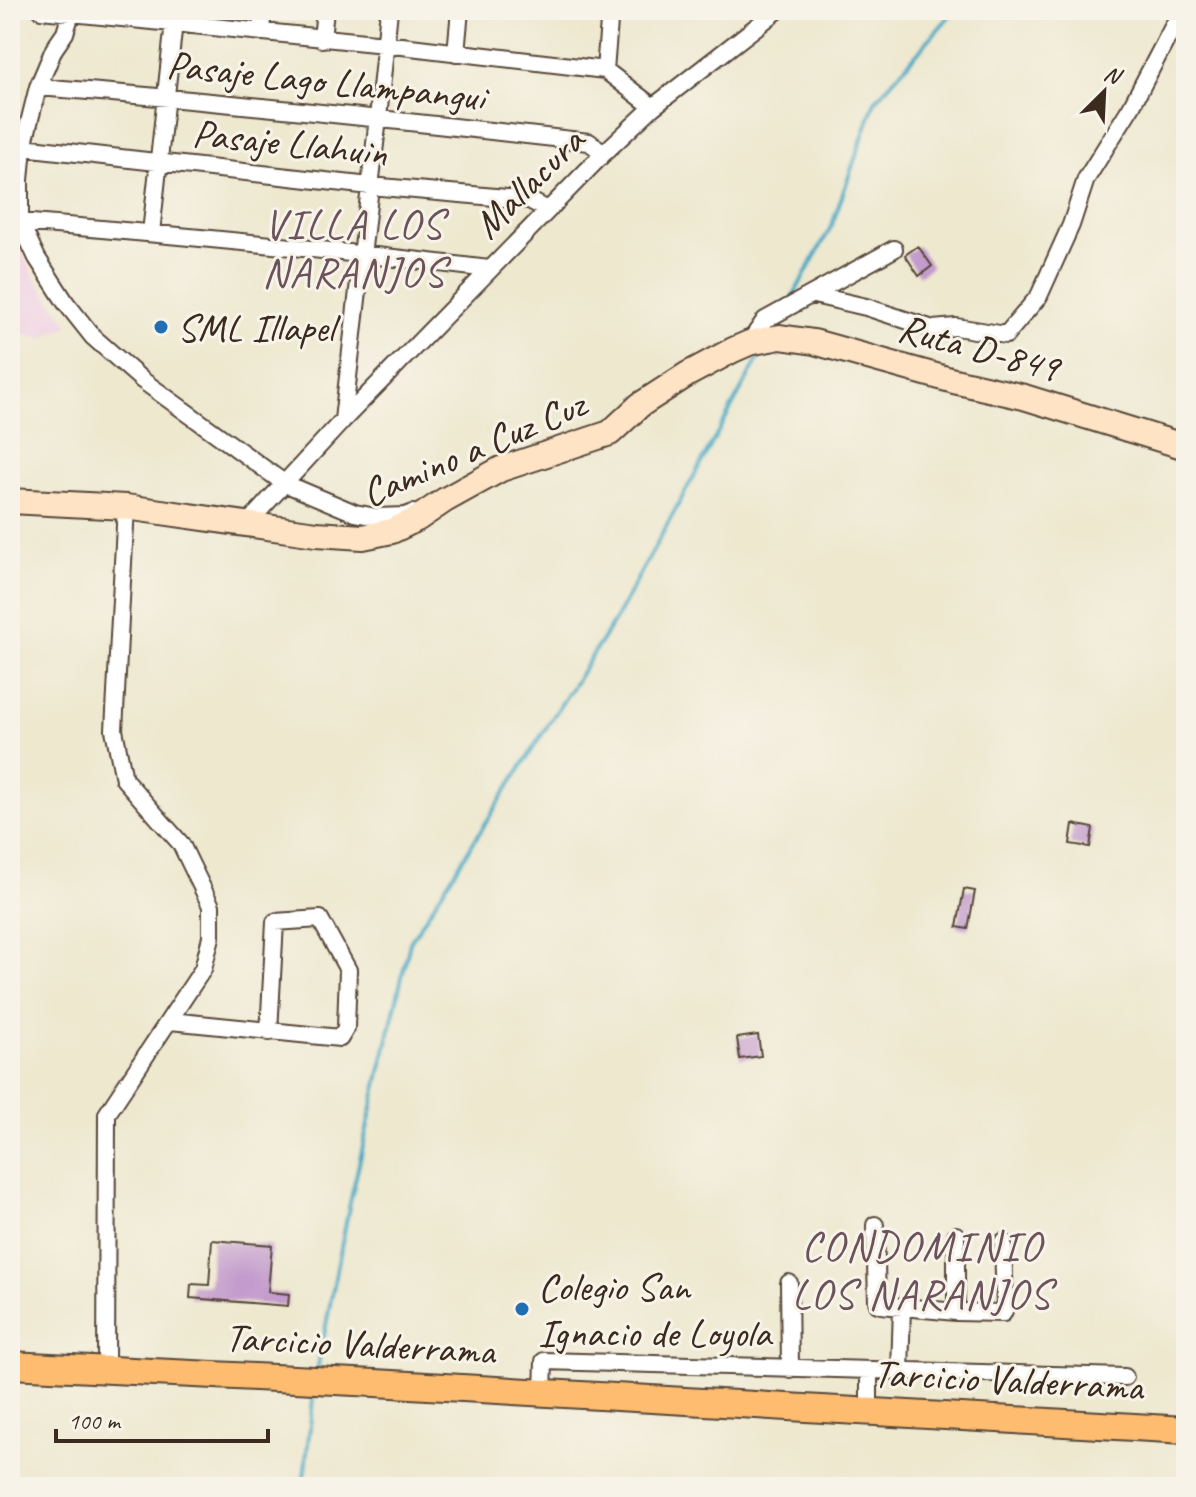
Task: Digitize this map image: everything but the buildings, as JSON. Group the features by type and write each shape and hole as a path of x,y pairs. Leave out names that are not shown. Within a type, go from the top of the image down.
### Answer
{"main road":[{"name":"Ruta D-849","path":"749,343 780,337 814,342 1024,397 1186,447"},
{"name":"Camino a Cuz Cuz","path":"10,501 126,507 316,534 363,537 392,531 501,469 610,433 640,405 688,374 749,343"},
{"name":"Tarcicio Valderrama","path":"10,1365 543,1392 1186,1430"}],"street":[{"path":"41,10 145,15 174,22 206,18 261,32 605,70 653,107"},
{"path":"261,32 263,10"},
{"path":"322,39 325,10"},
{"path":"343,420 389,10"},
{"path":"456,53 460,10"},
{"path":"605,70 610,10"},
{"path":"72,12 38,87 23,147 20,180 20,222 37,258 66,303 100,343 142,380 284,483 355,513 376,517 405,516 445,500"},
{"name":"Mallacura","path":"246,525 343,420 604,153 653,107 766,14"},
{"path":"814,295 866,307 933,329 956,327 1006,335 1039,296 1071,225 1086,179 1131,107 1175,23 1186,16"},
{"path":"151,233 174,22"},
{"name":"Pasaje Lago Llampangui","path":"38,87 378,118 589,142 604,153"},
{"name":"Pasaje Llahuin","path":"23,147 370,186 529,200 548,210"},
{"path":"20,222 489,269"},
{"path":"749,343 765,320 894,249"},
{"path":"106,1370 107,1114 203,969 211,937 211,906 181,844 124,779 114,730 126,507"},
{"path":"170,1021 269,1032 340,1038 346,1028 348,970 320,919 275,922 269,1032"},
{"path":"875,1225 877,1301 881,1305 1003,1313 1003,1242"},
{"path":"956,1235 956,1312"},
{"path":"789,1283 790,1369"},
{"path":"900,1371 902,1307"},
{"path":"543,1392 544,1361 1125,1377"},
{"path":"869,1371 869,1411"}],"shaded area":[{"path":"10,220 35,279 69,325 42,339 10,330"}],"waterway":[{"path":"791,300 832,225 875,101 955,10"},
{"path":"317,1371 349,1207 410,942 616,618 762,352"},
{"path":"303,1487 314,1391"}],"place":[{"name":"SML Illapel","path":"161,327"},
{"name":"Colegio San Ignacio de Loyola","path":"522,1309"}],"district":[{"name":"VILLA LOS NARANJOS","path":"354,247"},
{"name":"CONDOMINIO LOS NARANJOS","path":"922,1269"}]}
